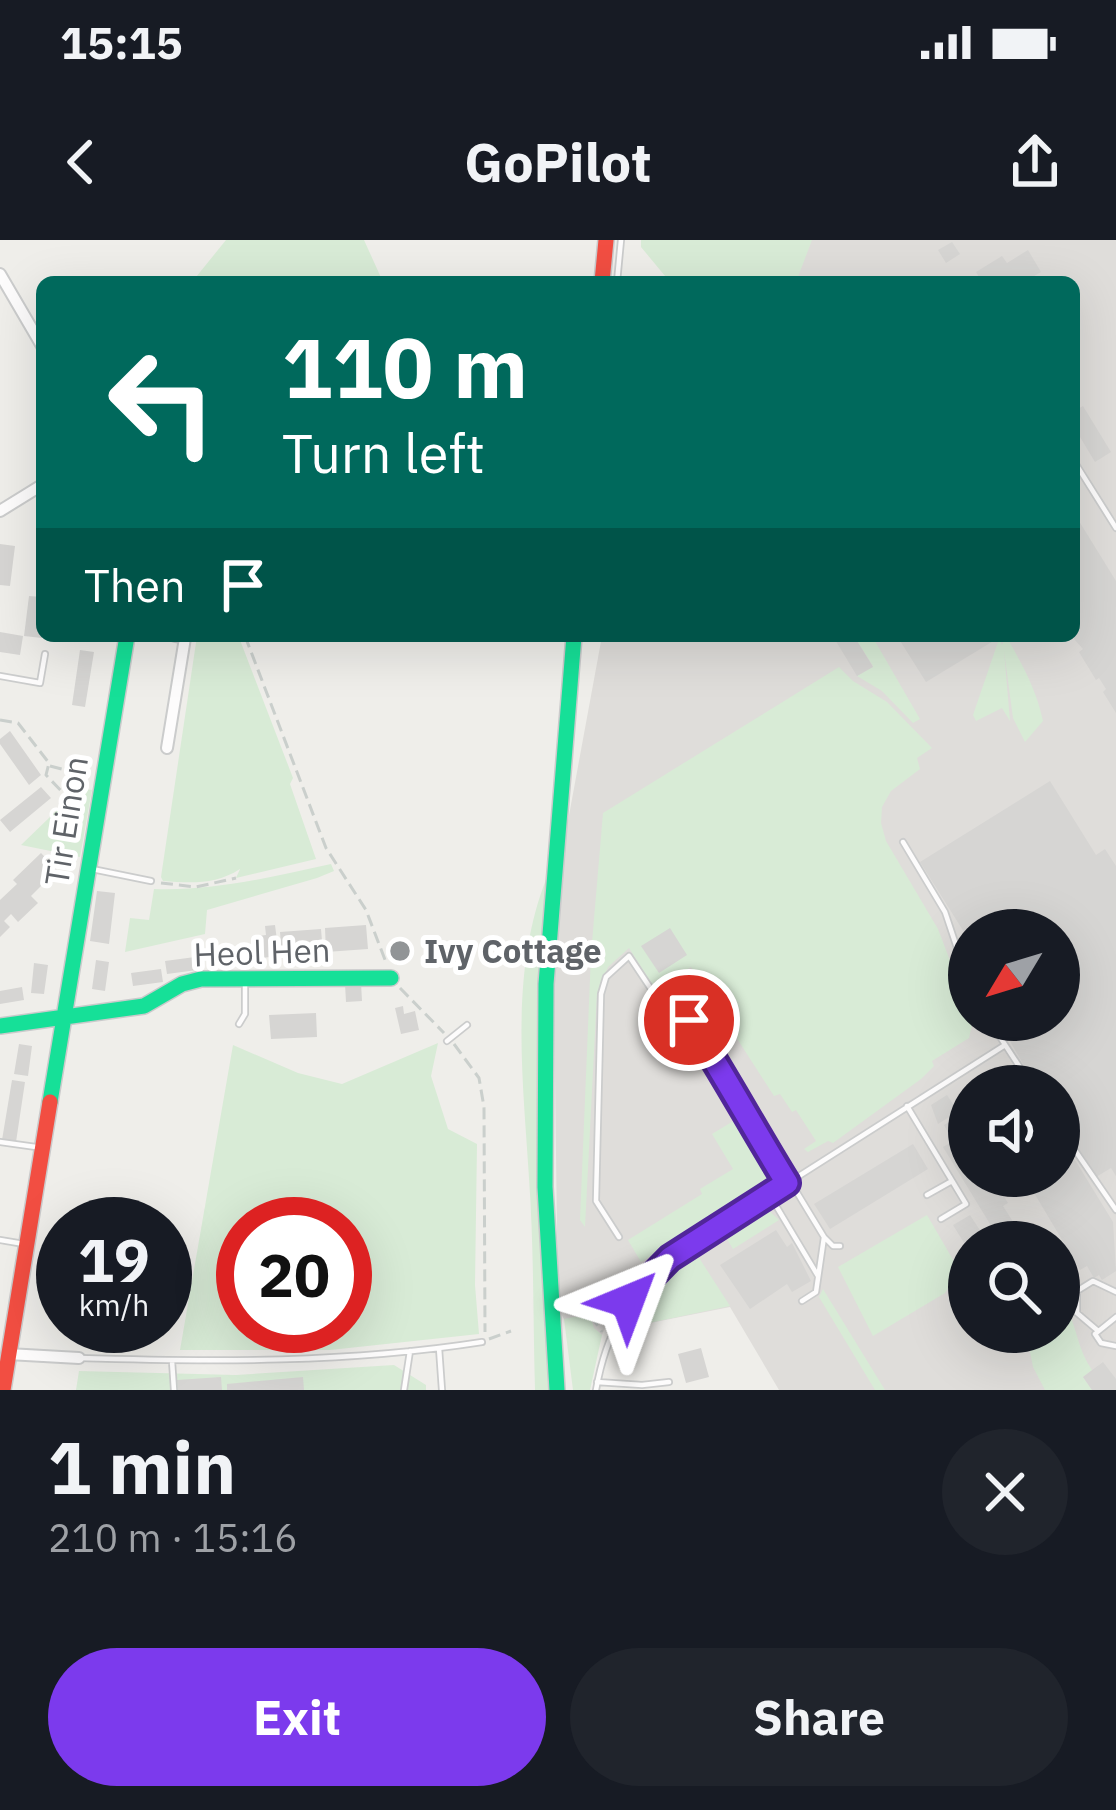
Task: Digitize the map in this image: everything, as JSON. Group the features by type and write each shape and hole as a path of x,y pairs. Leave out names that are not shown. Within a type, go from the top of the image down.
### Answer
{"street":[{"path":"603,276 606,240"},
{"path":"0,274 36,336"},
{"path":"0,511 36,489"},
{"name":"Tir Einon","path":"3,1390 4,1353 67,1016 127,642"},
{"path":"167,748 183,642"},
{"path":"556,1390 545,1187 546,984 574,642"},
{"name":"Heol Hen","path":"0,1025 144,1006 182,984 201,979 393,977"},
{"path":"4,1353 79,1358"}],"lane":[{"path":"618,276 621,240"},
{"path":"1080,471 1116,528"},
{"path":"0,676 40,683 45,654"},
{"path":"903,842 948,924"},
{"path":"89,868 151,881"},
{"path":"619,1237 596,1201 602,994 606,977 629,956 676,1028 689,1020 740,1098 753,1110 824,1238 840,1246"},
{"path":"239,1024 244,1014 245,979"},
{"path":"448,1040 467,1025"},
{"path":"1002,1041 1018,1065"},
{"path":"669,1382 597,1386 610,1337 628,1301 670,1258 1005,1045"},
{"path":"740,1098 745,1115 791,1180"},
{"path":"907,1106 948,1174"},
{"path":"0,1142 44,1148"},
{"path":"1080,1158 1116,1210"},
{"path":"927,1195 948,1183"},
{"path":"769,1194 818,1276"},
{"path":"941,1219 965,1204 961,1197"},
{"path":"802,1300 816,1292 824,1238"},
{"path":"0,1240 27,1244"},
{"path":"1116,1292 1093,1281 1077,1292 1077,1313 1097,1330 1101,1343 1116,1344"},
{"path":"1097,1330 1116,1317"},
{"path":"79,1358 334,1358 484,1341"},
{"path":"439,1348 442,1390"},
{"path":"404,1390 410,1351"},
{"path":"172,1360 174,1390"}],"path":[{"path":"247,642 326,848 365,910 393,977 479,1078 484,1107 484,1341 511,1330"},
{"path":"262,708 272,704"},
{"path":"0,720 18,724 48,766 85,775 82,784 67,797 46,775 48,766"},
{"path":"82,784 89,786 92,771"},
{"path":"151,881 196,887 236,878"},
{"path":"610,1337 596,1328 591,1316 571,1309 670,1258"}],"shaded area":[{"path":"804,240 1116,240 1116,1390 779,1390 730,1307 625,1328 607,1324 602,1335 593,1328 591,1318 564,1319 558,1309 554,997 563,848 601,642 1080,642 1080,276 791,276"}],"green space":[{"path":"226,240 364,240 380,276 197,276"},
{"path":"641,240 812,240 798,276 665,276 641,247"},
{"path":"196,642 241,642 293,778 290,784 316,859 236,878 240,869 193,882 163,881"},
{"path":"858,642 875,642 920,719 913,723 882,691 857,676 873,666"},
{"path":"998,642 1009,642 1023,666 1043,721 1025,742 1013,718 1004,651 1010,721 1002,708 976,721 973,715"},
{"path":"839,667 887,702 932,748 917,758 920,769 891,791 882,807 881,823 886,841 938,929 948,955 948,1041 964,1041 932,1061 934,1066 921,1079 833,1143 808,1152 804,1149 816,1141 796,1110 792,1112 780,1094 774,1096 691,967 655,989 629,948 608,967 597,993 585,1227 580,1220 591,954 603,813"},
{"path":"80,788 92,790 80,857 21,845"},
{"path":"331,864 334,871 317,878 207,910 205,934 125,952 130,918 149,920 154,889 221,885"},
{"path":"547,877 538,1174 548,1390 535,1390 522,1026 527,950"},
{"path":"438,1043 431,1076 448,1129 477,1144 479,1334 372,1345 372,1197 216,1197 216,1350 192,1350 192,1281 233,1045 298,1073 342,1084"},
{"path":"735,1120 760,1146 771,1181 641,1262 628,1240 733,1169 712,1134"},
{"path":"766,1208 779,1220 733,1249 724,1234"},
{"path":"927,1215 948,1251 948,1288 873,1336 838,1267"},
{"path":"694,1250 730,1306 625,1328 646,1290"},
{"path":"823,1289 885,1390 875,1390 819,1297"},
{"path":"591,1318 602,1335 590,1390 573,1390 564,1319"},
{"path":"1080,1344 1092,1370 1083,1377 1092,1390 1045,1390 1030,1353 1080,1353"},
{"path":"394,1365 426,1385 426,1390 76,1390 79,1371 236,1375"}],"building":[{"path":"952,242 960,254 946,263 938,250"},
{"path":"1028,250 1041,272 978,276 976,272 1002,256 1007,263"},
{"path":"1080,408 1111,452 1095,462 1080,437"},
{"path":"1080,523 1116,581 1116,713 1103,692 1106,689 1079,652 1083,649 1077,642"},
{"path":"0,544 15,546 10,586 0,585"},
{"path":"29,596 36,597 36,637 24,636"},
{"path":"0,632 23,636 20,655 0,652"},
{"path":"836,642 858,642 873,667 857,676"},
{"path":"901,642 992,642 926,682"},
{"path":"80,650 94,652 85,707 72,705"},
{"path":"10,731 41,775 29,785 0,744"},
{"path":"1050,781 1096,855 1105,849 1116,866 1116,1176 1111,1168 1096,1177 1080,1157 1080,1065 1024,1065 1010,1041 1080,1041 1080,909 950,909 920,862"},
{"path":"41,787 51,798 10,832 0,820"},
{"path":"41,853 61,874 31,896 38,903 18,922 11,914 4,921 10,927 0,937 0,900"},
{"path":"97,891 115,893 109,944 90,941"},
{"path":"275,925 279,956 261,958 258,936 266,935 265,926"},
{"path":"366,925 368,949 326,952 325,928"},
{"path":"670,928 687,955 659,973 641,946"},
{"path":"321,929 323,953 282,956 280,932"},
{"name":"Ivy Cottage","path":"404,938 407,963 396,965 393,939"},
{"path":"208,948 226,950 225,966 207,964"},
{"path":"195,957 197,970 167,974 165,961"},
{"path":"96,960 109,962 105,991 92,989"},
{"path":"34,963 48,965 44,994 31,993"},
{"path":"161,969 163,982 133,986 131,973"},
{"path":"361,983 362,1001 346,1002 345,984"},
{"path":"22,987 24,1000 0,1004 0,991"},
{"path":"403,1006 404,1014 415,1011 419,1030 401,1034 395,1008"},
{"path":"316,1013 317,1037 271,1039 269,1015"},
{"path":"19,1044 32,1046 28,1076 14,1074"},
{"path":"12,1080 25,1082 16,1142 2,1140"},
{"path":"947,1095 948,1118 938,1124 931,1105"},
{"path":"913,1144 928,1169 830,1229 814,1204"},
{"path":"1080,1168 1113,1222 1116,1271 1102,1280 1099,1275 1094,1278 1087,1266 1080,1270 1080,1221 1051,1221 1037,1197 1080,1197"},
{"path":"974,1197 1004,1197 1008,1203 1003,1206 1013,1221 988,1221"},
{"path":"776,1230 787,1247 792,1243 811,1281 792,1292 787,1284 750,1309 720,1265"},
{"path":"701,1348 709,1377 686,1383 678,1354"},
{"path":"1103,1362 1116,1379 1116,1390 1092,1390 1083,1377"},
{"path":"221,1377 222,1390 178,1390 177,1380"},
{"path":"303,1377 304,1390 227,1390 227,1384"}],"traffic: fast":[{"path":"50,1102 126,642"},
{"path":"557,1390 545,1187 546,984 574,642"},
{"path":"0,1026 144,1006 182,984 201,979 391,978"}],"traffic: jam":[{"path":"603,276 606,240"},
{"path":"3,1390 50,1102"}],"place":[{"name":"Ivy Cottage","path":"400,951"}],"route":[{"path":"628,1301 670,1258 787,1183 689,1020"}]}
